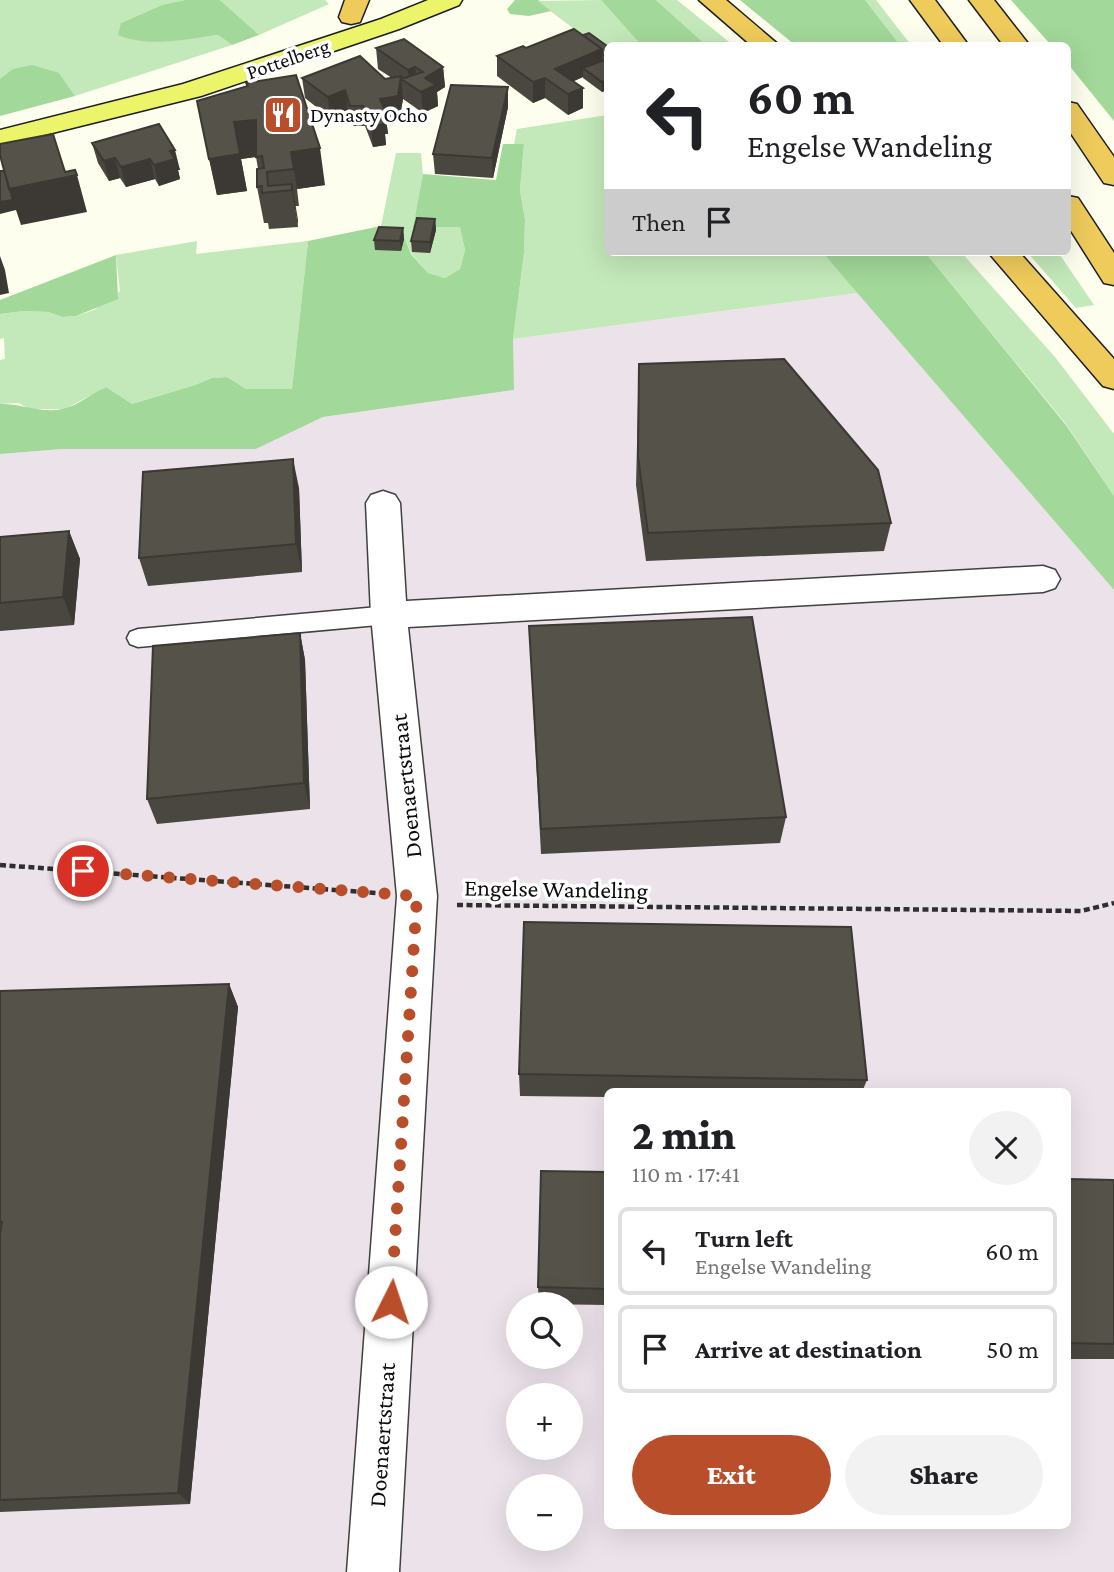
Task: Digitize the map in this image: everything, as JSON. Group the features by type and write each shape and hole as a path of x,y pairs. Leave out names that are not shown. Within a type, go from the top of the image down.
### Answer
{"highway":[{"path":"712,0 763,42"},
{"path":"922,0 954,42"},
{"path":"981,0 1015,42"},
{"path":"1071,114 1114,177"},
{"path":"1071,209 1114,276"},
{"path":"1006,256 1114,379"}],"main road":[{"name":"Pottelberg","path":"123,106 314,34 354,9 393,0"},
{"name":"Pottelberg","path":"0,138 192,90 390,24 450,0"}],"street":[{"name":"Doenaertstraat","path":"373,1572 417,896 389,615 383,503"},
{"path":"389,615 1043,579"}],"lane":[{"path":"138,638 389,615"}],"path":[{"name":"Engelse Wandeling","path":"0,865 417,896 445,905 1081,911 1114,902"}],"shaded area":[{"path":"858,293 1114,590 1114,1572 0,1572 0,454 63,449 256,449 323,417 513,390 513,339"}],"green space":[{"path":"0,0 185,0 162,5 121,23 201,37 218,35 232,45 75,96 59,73 0,79"},
{"path":"185,0 220,0 259,35 232,45 218,35 155,42 118,35 121,23 162,5"},
{"path":"220,0 325,0 329,4 259,35"},
{"path":"515,0 540,0 538,1 551,11 529,16 510,14 507,9"},
{"path":"601,0 638,42 604,42 604,52 537,1"},
{"path":"601,0 656,0 703,42 638,42"},
{"path":"656,0 677,0 729,42 703,42"},
{"path":"740,0 865,0 898,42 791,42"},
{"path":"865,0 876,0 909,42 898,42"},
{"path":"1011,0 1114,0 1114,121 1071,68 1071,42 1048,42"},
{"path":"32,65 59,73 75,96 0,116 0,79 13,69"},
{"path":"604,115 604,256 826,256 858,293 513,339 524,253 525,220 520,190 524,145 514,144 517,129"},
{"path":"503,144 524,144 520,190 525,220 524,253 513,339 514,390 323,417 256,449 63,449 0,454 0,404 58,410 76,404 106,387 132,404 212,378 227,377 246,389 292,389 308,241 381,226 404,237 411,254 428,273 445,278 460,269 465,250 460,227 413,227 423,174 496,180"},
{"path":"396,153 421,153 423,174 413,227 460,226 465,250 460,269 445,278 428,273 411,253 404,237 381,226"},
{"path":"197,241 196,254 308,241 292,389 246,389 227,377 212,378 132,404 106,387 65,409 29,409 19,403 0,404 0,360 5,359 4,338 0,339 0,314 48,312 63,317 94,310 120,291 116,255"},
{"path":"116,255 118,299 76,316 63,317 48,312 24,311 0,314 0,300"},
{"path":"825,256 928,256 1066,425 1114,496 1114,590"},
{"path":"928,256 965,256 1055,357 1114,434 1114,496 1066,424"},
{"path":"1030,256 1061,256 1094,305 1076,308"}],"building":[{"path":"574,29 602,49 555,69 583,88 568,94 545,78 533,82 497,56 523,46 526,48"},
{"path":"589,33 604,44 604,55 602,49 583,35"},
{"path":"404,39 443,67 425,78 436,85 421,92 401,79 423,72 415,67 408,70 376,48"},
{"path":"360,56 385,79 401,76 398,96 380,99 386,113 380,114 384,124 371,127 363,106 350,106 345,90 328,97 302,78"},
{"path":"604,60 604,81 602,82 583,68"},
{"path":"296,75 320,148 291,152 294,169 267,172 268,186 292,184 292,190 262,193 262,186 257,187 257,169 264,168 262,156 256,157 256,120 234,122 240,154 209,159 197,101 248,86 246,83"},
{"path":"451,85 508,87 492,158 433,154"},
{"path":"159,124 175,150 170,151 175,159 154,165 150,159 121,167 115,158 104,161 92,143"},
{"path":"53,134 65,172 75,170 77,175 9,189 0,155 0,144"},
{"path":"0,171 4,171 13,200 0,202"},
{"path":"417,218 435,219 430,242 411,241"},
{"path":"379,227 403,228 400,241 374,240"},
{"path":"784,359 878,470 891,523 648,533 638,456 639,364"},
{"path":"293,459 296,544 139,558 143,472"},
{"path":"69,531 63,597 0,603 0,537"},
{"path":"752,617 786,817 541,829 529,626"},
{"path":"300,633 304,783 147,799 153,646"},
{"path":"524,922 851,927 867,1080 519,1074"},
{"path":"229,984 178,1493 0,1500 0,991"},
{"path":"541,1171 604,1172 604,1289 538,1287"},
{"path":"1071,1179 1114,1180 1114,1344 1071,1343"}],"place":[{"name":"Dynasty Ocho","path":"283,115"}],"route":[{"path":"83,871 417,896 391,1302"}]}
